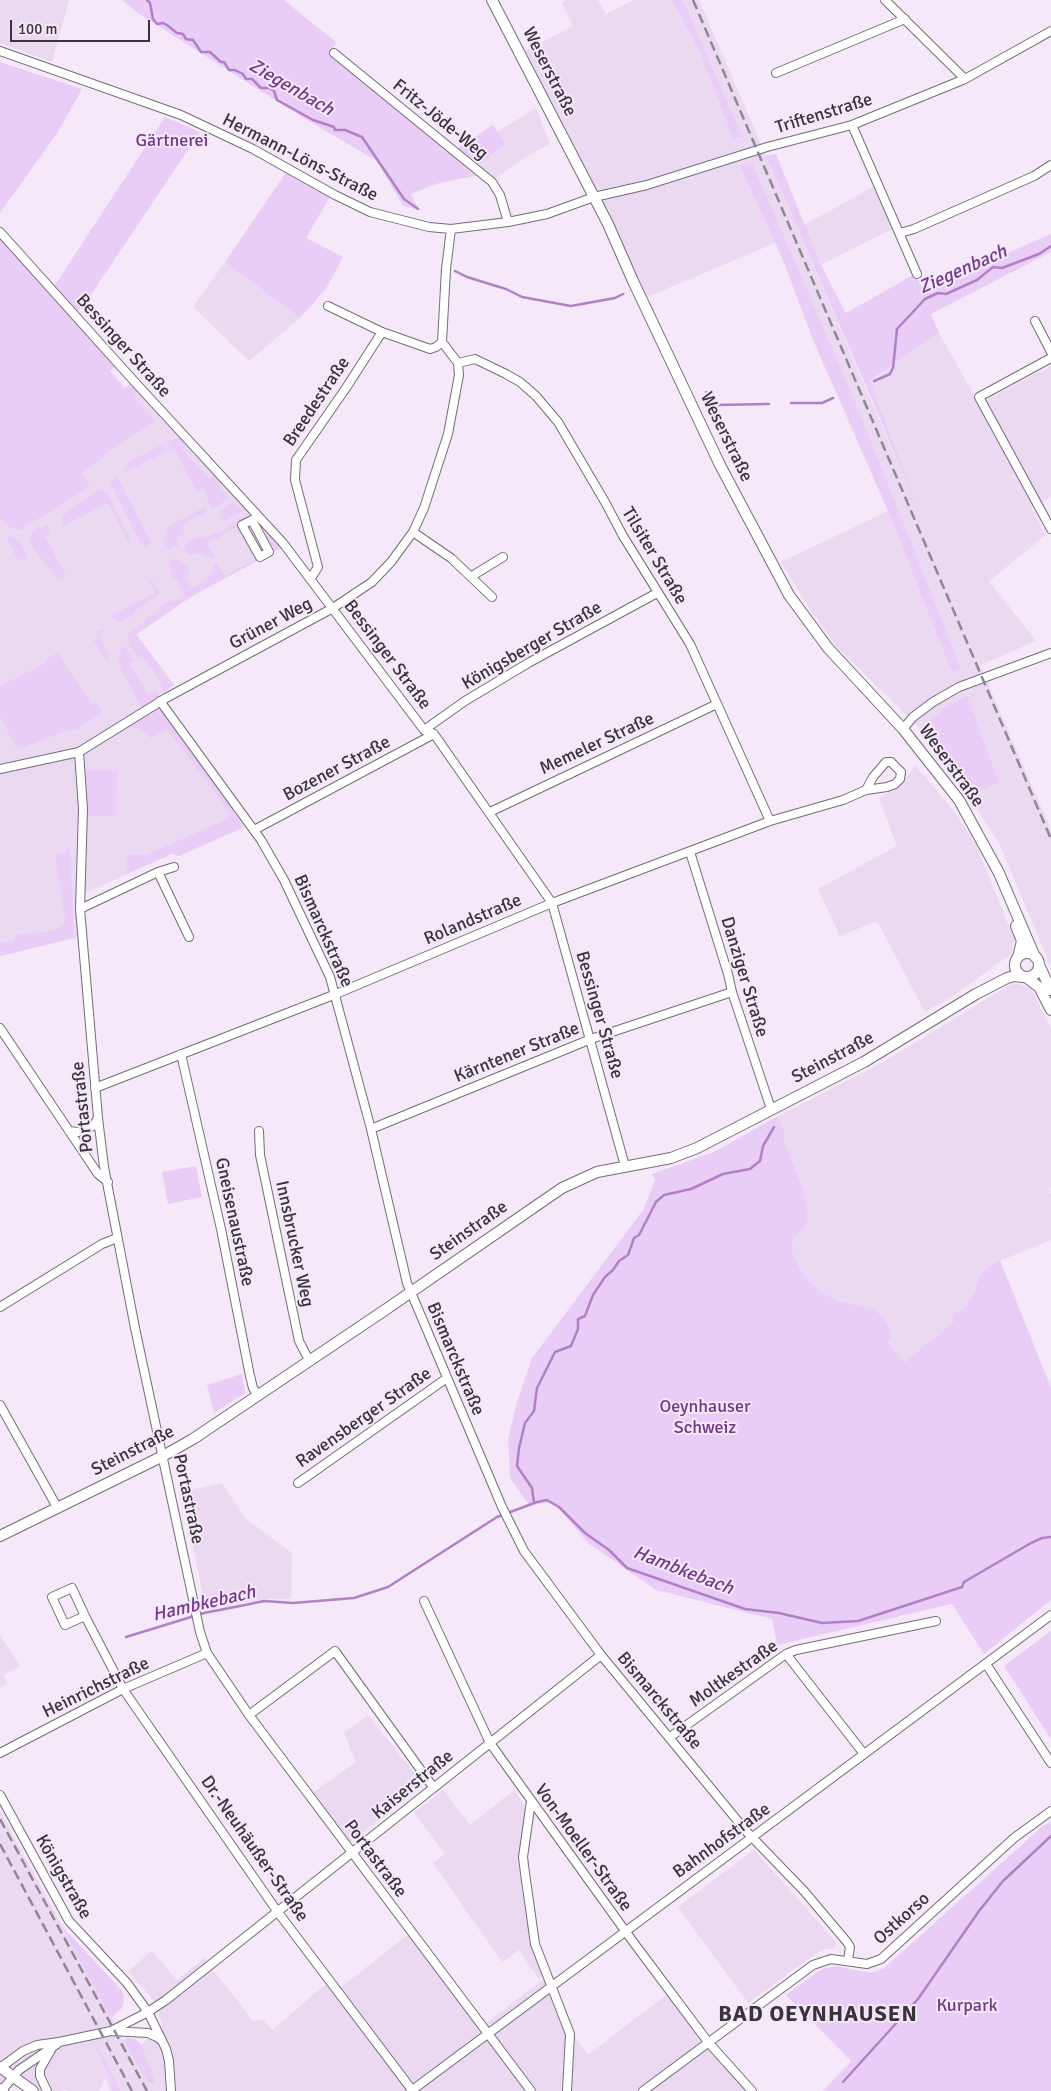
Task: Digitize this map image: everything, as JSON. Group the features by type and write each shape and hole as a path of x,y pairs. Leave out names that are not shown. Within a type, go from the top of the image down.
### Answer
{"main road":[{"name":"Weserstraße","path":"492,0 594,197 720,465 789,594 833,654 903,729 959,800 1013,903 1051,990"},
{"name":"Weserstraße","path":"987,851 1022,941 1017,959"},
{"path":"1025,977 1037,972 1037,961 1028,953 1017,959 1015,969 1025,977 1039,988 1051,1010"},
{"name":"Steinstraße","path":"976,994 1010,968 1017,959"},
{"name":"Steinstraße","path":"0,1536 163,1456 207,1430 562,1188 597,1172 671,1158 697,1148 864,1062 976,994 1007,978 1014,976 1025,977"},
{"path":"0,2068 33,2091"}],"street":[{"path":"885,0 965,79"},
{"path":"776,73 905,19"},
{"name":"Triftenstraße","path":"594,197 647,185 767,147 852,125 965,79 1051,31"},
{"name":"Hermann-Löns-Straße","path":"0,51 181,115 253,149 335,195 370,212 429,227 451,229 508,222 547,214 594,197"},
{"name":"Fritz-Jöde-Weg","path":"334,53 492,182 500,195 508,222"},
{"path":"852,125 917,274"},
{"path":"900,233 914,229 1008,188 1034,176 1051,165"},
{"path":"451,229 446,269 442,342 458,363"},
{"name":"Bessinger Straße","path":"0,232 283,543 424,730 434,734 490,812 552,904 625,1166"},
{"path":"328,306 382,332 430,349 442,342"},
{"path":"1034,321 1051,352"},
{"name":"Breedestraße","path":"311,578 318,567 295,480 296,460 382,332"},
{"path":"1051,358 979,397 1051,529"},
{"name":"Tilsiter Straße","path":"458,363 476,359 520,382 536,396 558,422 657,593 690,644 770,821"},
{"name":"Grüner Weg","path":"0,769 79,752 160,701 333,608 372,582 391,562 413,532 424,508 448,434 459,375 458,363"},
{"path":"413,532 451,558 492,597"},
{"path":"472,576 503,557"},
{"name":"Königsberger Straße","path":"424,730 465,700 657,593"},
{"path":"903,729 913,717 926,707 959,687 1051,653"},
{"name":"Bismarckstraße","path":"160,701 254,830 284,880 330,977 371,1129 400,1255 411,1292 502,1507 524,1551 602,1654 752,1838 804,1891 847,1942 850,1947 848,1960"},
{"name":"Memeler Straße","path":"490,812 717,704"},
{"name":"Bozener Straße","path":"254,830 434,734"},
{"name":"Portastraße","path":"79,752 83,809 80,908 98,1118 117,1238 207,1653 249,1715 531,2091"},
{"name":"Rolandstraße","path":"95,1088 336,994 552,904 770,821 843,800 866,790 880,789 895,784 900,779 901,772 890,762 886,762 873,777 866,790"},
{"name":"Danziger Straße","path":"690,852 732,992 771,1110"},
{"path":"80,908 158,872 174,867"},
{"path":"158,872 189,937"},
{"name":"Kärntener Straße","path":"371,1129 591,1040 732,992"},
{"path":"0,1028 98,1174 108,1182"},
{"name":"Gneisenaustraße","path":"181,1054 221,1229 250,1376 253,1388 258,1396"},
{"path":"69,1131 78,1132 93,1126 98,1118"},
{"name":"Innsbrucker Weg","path":"258,1131 260,1155 299,1341 309,1360"},
{"path":"0,1307 102,1244 117,1238"},
{"name":"Ravensberger Straße","path":"298,1483 447,1378"},
{"path":"0,1405 56,1507"},
{"name":"Dr.-Neuhäußer-Straße","path":"85,1616 66,1626 52,1597 72,1588 123,1689 278,1910 412,2091"},
{"name":"Von-Moeller-Straße","path":"424,1601 490,1743 626,1933 708,2042 752,2091"},
{"name":"Bahnhofstraße","path":"412,2091 1051,1615"},
{"name":"Moltkestraße","path":"670,1737 786,1654 796,1650 936,1621"},
{"path":"249,1715 335,1651 433,1787"},
{"name":"Heinrichstraße","path":"0,1753 123,1689 207,1653"},
{"name":"Kaiserstraße","path":"111,2031 148,2012 173,1995 602,1654"},
{"path":"786,1654 864,1754"},
{"path":"986,1664 1051,1763"},
{"name":"Königstraße","path":"0,1795 69,1921 127,1983 148,2012 164,2043 169,2061 171,2091"},
{"path":"531,1802 523,1857 535,1944 550,1988 570,2034 566,2090"},
{"name":"Ostkorso","path":"643,2091 813,1965 830,1958 867,1964 881,1959 1014,1838 1051,1811"},
{"path":"0,2068 16,2055 32,2047 56,2044 111,2031 148,2033 164,2043"},
{"path":"1,2090 12,2076 56,2044"},
{"path":"47,2091 40,2076 40,2069 56,2044"},
{"path":"647,2076 652,2084"}],"shaded area":[{"path":"0,0 69,0 52,62 0,43"},
{"path":"567,0 598,0 606,14 633,0 672,0 701,55 733,139 742,139 683,0 699,0 915,503 870,382 939,333 979,404 1051,366 1051,497 1031,508 1046,535 989,581 1036,641 980,665 1051,830 1051,967 999,843 969,797 999,782 967,697 943,709 930,720 924,732 837,647 811,611 781,562 888,511 952,673 961,669 752,162 739,165 775,243 647,297 599,194 525,51 573,26 562,3"},
{"path":"536,108 550,144 524,158 489,183 470,169 506,145 497,132"},
{"path":"873,187 892,229 821,265 804,225"},
{"path":"225,262 300,318 249,361 193,307"},
{"path":"138,390 283,547 192,596 136,635 174,685 156,699 244,827 179,856 172,854 78,896 81,936 0,956 0,459"},
{"path":"915,765 954,811 977,847 1014,939 1011,954 954,995 925,1012 877,921 840,936 818,889 897,846 879,798 894,790 908,776"},
{"path":"1018,984 1031,988 1051,1029 1051,1187 1048,1188 1051,1194 1051,1240 990,1265 981,1273 972,1298 963,1309 952,1316 954,1321 905,1362 888,1343 891,1332 885,1319 874,1309 842,1302 823,1293 811,1283 800,1269 792,1251 793,1238 803,1229 808,1221 804,1191 784,1140 785,1133 778,1116 882,1063 1010,985"},
{"path":"222,1483 245,1518 292,1553 291,1599 265,1599 206,1609 182,1492"},
{"path":"0,1635 20,1666 3,1675 8,1684 0,1688"},
{"path":"368,1715 423,1784 348,1844 311,1794 356,1762 344,1733"},
{"path":"443,1790 470,1825 514,1790 526,1808 522,1857 543,1976 539,1979 519,1950 502,1962 433,1863 445,1854 414,1813"},
{"path":"0,1811 147,2081 135,2050 163,2026 155,2002 128,1971 152,1951 177,1980 204,1958 253,2021 263,2020 272,2030 333,1978 341,1987 413,1931 485,2024 545,1978 572,2026 575,2037 588,2055 674,1989 715,2046 755,2091 121,2091 97,2045 95,2047 109,2077 112,2091 110,2091 105,2078 99,2091 68,2091 64,2089 63,2091 41,2091 20,2077 8,2091 0,2091"},
{"path":"754,1850 837,1943 833,1949 825,1949 815,1954 748,2003 678,1907"}],"green space":[{"path":"123,0 284,0 337,43 333,47 456,149 493,125 506,145 471,169 478,175 436,184 411,194 419,210 403,206 377,161 302,117 136,12"},
{"path":"672,0 683,0 743,138 733,139 701,55"},
{"path":"0,62 82,89 58,132 0,213"},
{"name":"Gärtnerei","path":"165,117 200,132 86,302 74,316 115,366 110,371 125,388 131,383 138,390 133,397 156,421 117,445 92,466 81,472 90,487 19,530 7,526 0,518 0,235 51,291"},
{"path":"776,154 821,265 846,313 915,274 923,290 1051,234 1051,252 931,314 939,333 870,381 924,525 876,409 766,156"},
{"path":"752,162 861,416 961,669 952,673 888,511 813,340 783,260 739,165"},
{"path":"287,171 331,195 306,238 343,257 326,289 300,318 225,262"},
{"path":"182,437 187,445 183,450 209,478 214,474 223,483 219,487 229,498 216,507 211,508 203,488 196,491 174,448 171,449 166,442"},
{"path":"163,444 167,451 122,474 129,462"},
{"path":"117,476 151,543 146,547 141,544 110,482"},
{"path":"102,490 107,493 132,543 130,545 108,503 63,526 62,516 97,491"},
{"path":"233,502 239,509 244,505 248,509 225,521 220,519 219,516 222,514 219,511"},
{"path":"205,507 207,511 185,522 183,527 185,533 176,538 179,545 169,550 162,538 168,534 165,528"},
{"path":"251,512 259,521 263,532 260,534 251,519 207,544 215,558 197,553 191,555 186,553 184,548 188,542 200,537 202,539 228,528 227,525"},
{"path":"47,524 51,532 45,536 66,576 58,581 29,540 33,532"},
{"path":"270,533 283,547 192,596 136,634 174,685 164,692 160,687 163,685 141,656 138,658 128,643 130,642 127,634 144,622 147,617 157,612 160,606 171,600 175,601 184,595 177,580 171,575 170,562 176,558 187,566 190,574 186,577 191,587 197,587 206,577 213,573 214,563 217,562 225,576 269,552 262,538"},
{"path":"10,536 20,541 28,558 18,560 7,540"},
{"path":"150,578 160,592 157,596 134,611 132,616 120,622 113,619 111,616 155,593 148,579"},
{"path":"105,628 100,637 110,658 106,661 94,641 98,636 96,632"},
{"path":"124,646 135,660 129,664 148,695 155,690 160,695 156,699 157,701 143,709 121,671 123,670 118,660 121,648"},
{"path":"57,653 92,704 95,702 102,712 77,729 63,732 17,750 0,716 0,686 46,663 45,660"},
{"path":"967,696 999,782 969,797 924,732 930,720 943,709"},
{"path":"161,705 244,827 179,856 172,854 127,874 126,855 146,855 227,819 229,816 221,800 167,729 151,738 139,729 129,728 127,725"},
{"path":"84,770 117,771 116,816 84,816"},
{"path":"70,846 74,938 0,956 0,943 15,940 14,935 52,931 64,923 65,918 55,855 63,853"},
{"name":"Oeynhauser Schweiz","path":"778,1116 785,1133 784,1140 804,1191 808,1221 803,1229 793,1238 792,1251 800,1269 811,1283 823,1293 842,1302 874,1309 885,1319 891,1332 891,1338 888,1343 905,1362 954,1321 952,1316 963,1309 972,1298 981,1273 990,1265 1000,1260 1051,1388 1051,1600 984,1654 952,1604 777,1645 772,1619 656,1590 588,1543 554,1502 529,1505 510,1478 508,1439 517,1402 532,1358 643,1210 655,1180 652,1174 714,1152"},
{"path":"196,1166 202,1197 168,1204 162,1172"},
{"path":"242,1374 245,1393 214,1413 207,1385"},
{"path":"1051,1631 1051,1739 1004,1666"},
{"name":"Kurpark","path":"1051,1822 1051,2091 823,2091 851,2061 786,1995 822,1969 836,1966 874,1972 884,1968 1043,1826"},
{"path":"61,1925 123,1992 124,2002 122,2008 111,2018"},
{"path":"126,2038 135,2039 141,2044 155,2081 153,2084 147,2081 124,2041"},
{"path":"97,2045 121,2091 112,2091 109,2077 95,2047"}],"waterway":[{"name":"Ziegenbach","path":"147,0 150,3 153,19 157,24 163,23 177,33 183,34 186,39 193,40 201,52 210,52 221,62 224,62 229,70 235,70 243,74 246,79 252,79 261,88 270,88 274,91 277,100 313,120 334,127 335,130 345,130 362,137 404,199 418,209"},
{"name":"Ziegenbach","path":"874,381 890,374 893,368 897,329 925,299 938,293 946,294 977,280 993,267 1002,268 1039,254 1051,246"},
{"name":"Ziegenbach","path":"455,271 467,277 506,289 522,297 571,306 615,298 623,294"},
{"name":"Ziegenbach","path":"706,392 715,405 769,404"},
{"name":"Ziegenbach","path":"791,403 822,403 833,398"},
{"path":"534,1503 532,1488 517,1466 519,1448 525,1423 534,1411 537,1388 555,1352 571,1346 578,1329 578,1319 585,1316 593,1295 605,1277 619,1261 628,1255 634,1238 639,1235 656,1202 664,1195 691,1189 723,1174 750,1169 760,1161 763,1146 774,1127"},
{"name":"Hambkebach","path":"126,1637 204,1613 264,1601 293,1603 354,1598 388,1587 497,1517 547,1500 559,1507 585,1533 609,1550 627,1568 745,1609 779,1613 822,1623 858,1621 962,1587 964,1582 1031,1543 1042,1538 1051,1537"},
{"path":"843,2082 918,1999 979,1911 1003,1881 1051,1836"}],"railway":[{"path":"693,0 1051,839"},
{"path":"0,1819 147,2091"},
{"path":"0,1844 132,2091"}],"district":[{"name":"BAD OEYNHAUSEN","path":"818,2015"}]}
